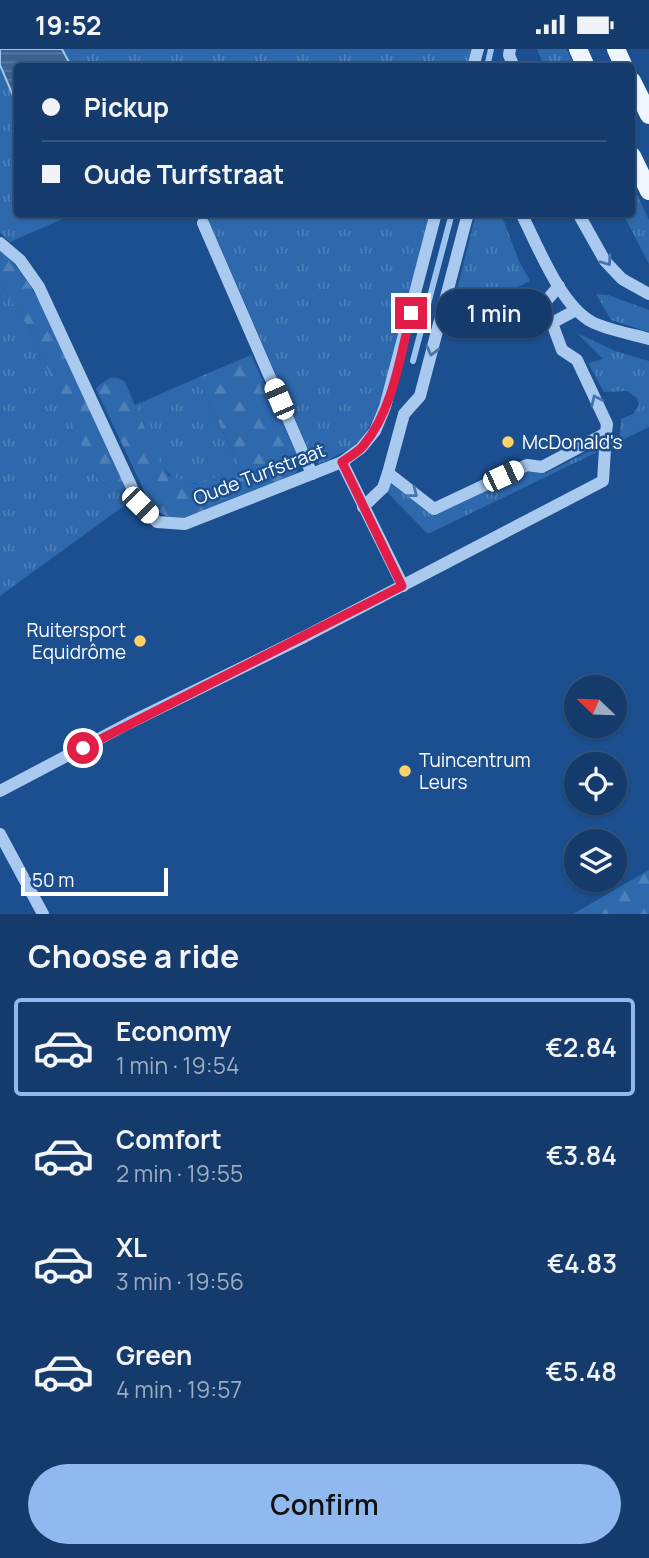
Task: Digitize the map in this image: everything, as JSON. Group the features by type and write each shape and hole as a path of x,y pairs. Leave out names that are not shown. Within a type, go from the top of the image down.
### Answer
{"main road":[{"path":"635,87 649,115"},
{"path":"635,162 649,191"}],"street":[{"name":"Oude Turfstraat","path":"0,243 20,260 39,287 140,505 157,521 185,524 342,462 361,449 375,431 392,388 435,217"},
{"path":"363,507 383,488 404,414 420,396 467,217"},
{"path":"523,217 559,286 576,310 592,322 649,339"},
{"path":"580,217 605,261 622,279 649,294"},
{"path":"203,223 312,474"},
{"path":"0,791 603,481 607,424 576,360 562,350 552,323 535,314 559,286"},
{"path":"552,323 576,310"},
{"path":"388,473 434,509 527,465 542,467 606,433"},
{"path":"342,462 402,586"},
{"path":"0,834 43,914"}],"green space":[{"path":"62,49 472,49 468,63 69,63"},
{"path":"537,49 566,49 573,63 543,63"},
{"path":"0,65 14,98 14,217 67,217 10,242 0,233"},
{"path":"635,190 649,220 649,264 625,217 635,217"},
{"path":"207,217 429,217 383,395 372,421 361,439 345,451 319,464 313,460"},
{"path":"475,217 502,217 519,261 530,281 449,321"},
{"path":"0,250 23,275 40,303 132,500 99,480 88,460 31,332 0,283"},
{"path":"0,283 31,332 99,480 132,500 0,596"},
{"path":"596,294 608,295 649,310 649,332 611,320"},
{"path":"577,333 615,351 649,361 649,427 428,534 387,492 390,483 434,516 534,467 546,473 620,436 621,419 633,414 639,405 637,398 627,391 604,392 588,363 603,359"},
{"path":"251,355 301,464 296,473 224,506 181,519 170,518 157,511 149,501 96,389 110,378 125,382 158,459 168,475 194,484 239,465 197,378"},
{"path":"197,378 239,465 211,480 193,483 170,475 162,465 149,442 135,405"},
{"path":"649,870 649,914 573,914 611,892 627,892 627,883"}],"shaded area":[{"path":"0,49 62,49 69,63 14,63 14,98 0,65"}],"waterway":[{"path":"488,63 491,49"},
{"path":"413,361 451,217"}],"place":[{"name":"McDonald's","path":"508,442"},
{"name":"Ruitersport Equidrôme","path":"140,641"},
{"name":"Tuincentrum Leurs","path":"405,771"}],"route":[{"path":"83,748 402,586 342,462 361,449 375,431 392,388 411,313"}]}
